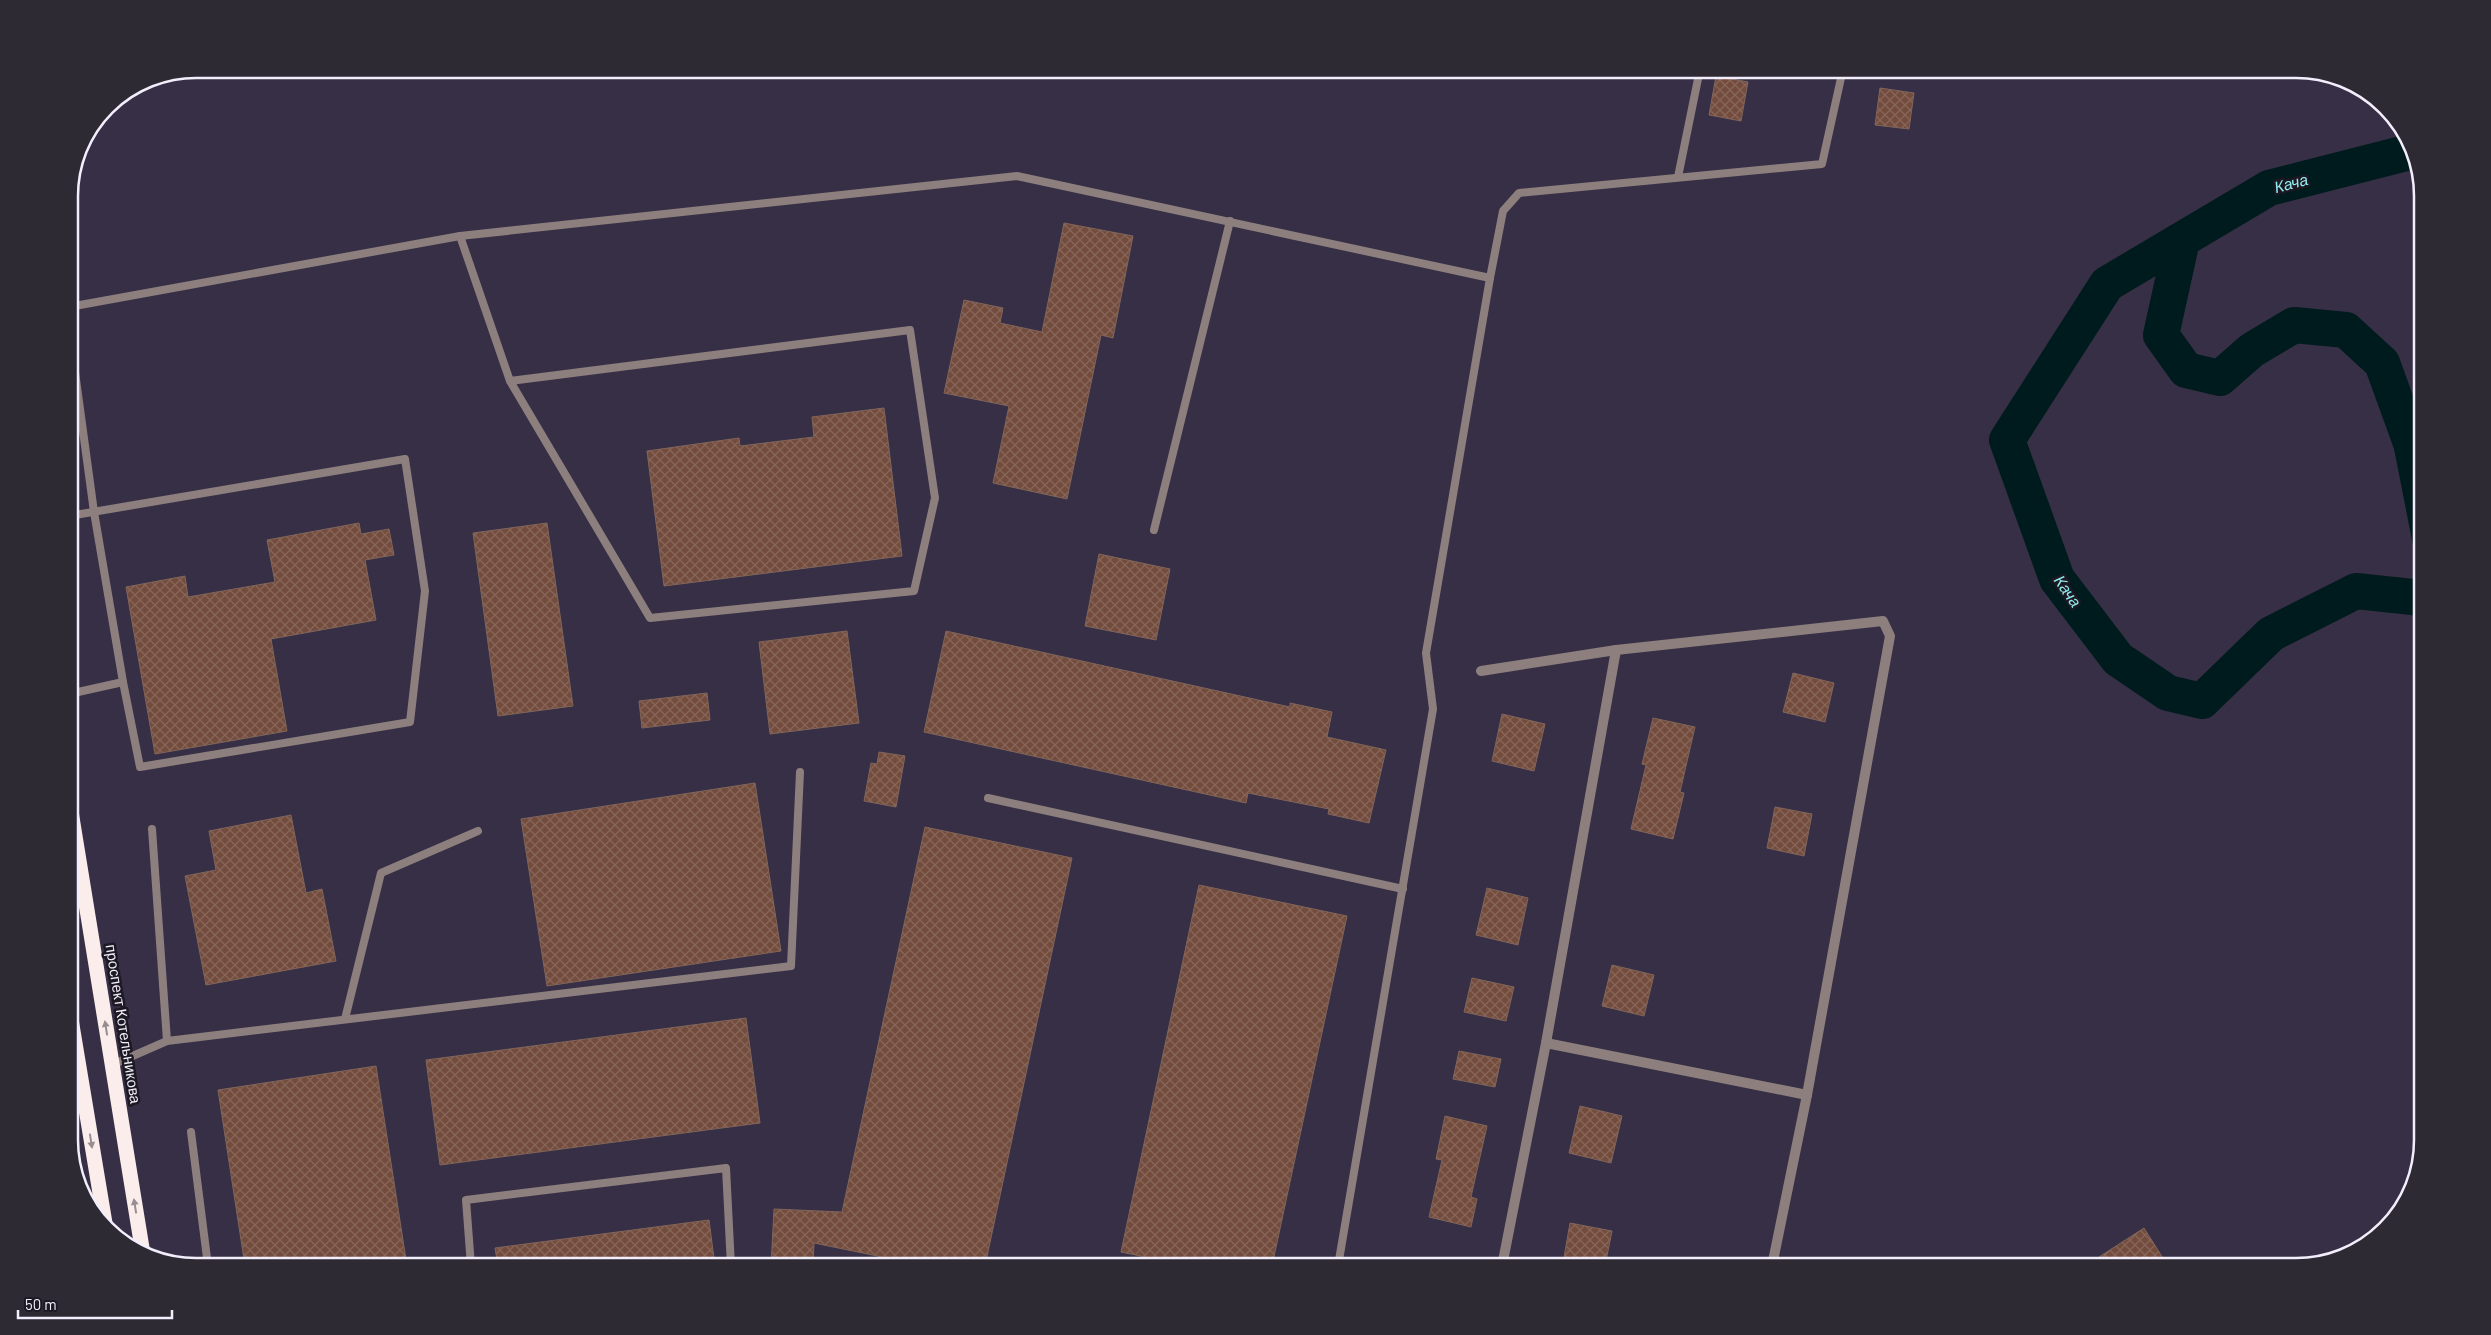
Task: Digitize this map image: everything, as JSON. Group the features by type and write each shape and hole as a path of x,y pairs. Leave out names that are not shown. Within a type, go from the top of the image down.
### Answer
{"highway":[{"name":"проспект Котельникова","path":"78,855 141,1244"},
{"path":"78,1078 93,1197"}],"street":[{"path":"1481,671 1616,650 1883,621 1890,636 1807,1095 1774,1258"},
{"path":"1504,1258 1546,1043 1616,650"},
{"path":"1546,1043 1807,1095"}],"lane":[{"path":"1678,178 1698,78"},
{"path":"1339,1258 1433,709 1426,652 1503,211 1519,193 1822,164 1841,78"},
{"path":"78,305 460,236 1018,176 1490,278"},
{"path":"1154,530 1230,221"},
{"path":"460,236 510,381 650,618 914,591 935,498 910,330 510,381"},
{"path":"78,394 94,512 123,682 140,767 410,722 425,591 405,458 94,512 78,515"},
{"path":"78,692 123,682"},
{"path":"112,1065 167,1042 792,966 800,772"},
{"path":"988,798 1403,889"},
{"path":"152,829 167,1042"},
{"path":"345,1019 381,873 478,831"},
{"path":"191,1132 207,1258"},
{"path":"470,1258 466,1200 726,1168 731,1258"}],"shaded area":[{"path":"2413,413 2413,548 2389,423"}],"building":[{"path":"1716,78 1748,82 1741,121 1709,115"},
{"path":"1880,88 1914,93 1909,129 1875,125"},
{"path":"1064,223 1133,236 1113,338 1101,335 1067,499 993,483 1009,406 944,393 964,300 1003,308 1000,323 1042,332"},
{"path":"884,408 902,556 664,586 647,451 739,438 740,446 814,437 812,417"},
{"path":"359,523 361,534 389,529 394,555 365,560 376,620 271,639 287,731 155,754 126,587 185,576 188,597 275,582 267,540"},
{"path":"547,523 573,706 498,716 473,533"},
{"path":"1099,554 1170,569 1156,640 1085,626"},
{"path":"847,631 859,723 770,734 759,642"},
{"path":"946,631 1290,707 1290,703 1332,712 1327,737 1386,750 1369,823 1328,814 1329,809 1248,793 1246,803 924,732"},
{"path":"1793,673 1834,683 1825,722 1783,712"},
{"path":"707,693 710,720 642,728 639,701"},
{"path":"1502,714 1545,724 1534,771 1492,761"},
{"path":"1653,718 1695,727 1680,792 1684,793 1673,839 1631,829 1646,765 1642,764"},
{"path":"879,752 905,756 896,807 864,801 871,763 877,764"},
{"path":"755,783 781,951 547,986 521,819"},
{"path":"1775,807 1812,814 1804,856 1767,848"},
{"path":"291,815 306,893 322,889 336,961 206,985 185,876 216,870 209,831"},
{"path":"925,827 1072,858 987,1258 887,1258 814,1243 813,1258 771,1258 774,1209 842,1212"},
{"path":"1199,885 1347,916 1274,1258 1150,1258 1121,1252"},
{"path":"1487,888 1528,898 1518,945 1476,935"},
{"path":"1612,965 1654,975 1644,1016 1602,1006"},
{"path":"1472,978 1514,987 1506,1021 1464,1012"},
{"path":"746,1018 760,1123 440,1165 426,1060"},
{"path":"1459,1051 1501,1059 1495,1087 1453,1079"},
{"path":"376,1066 406,1258 244,1258 218,1090"},
{"path":"1580,1106 1622,1116 1611,1163 1569,1153"},
{"path":"1445,1116 1487,1126 1471,1197 1477,1199 1471,1227 1429,1217 1442,1160 1436,1159"},
{"path":"709,1220 714,1258 497,1258 495,1248"},
{"path":"1570,1223 1612,1231 1607,1258 1564,1258"},
{"path":"2144,1228 2163,1258 2097,1258"}],"waterway":[{"name":"Кача","path":"2405,153 2269,188 2107,284 2007,440 2057,579 2118,659 2168,693 2202,701 2271,634 2356,591 2413,597"},
{"name":"Кача","path":"2182,240 2161,335 2186,370 2220,378 2252,350 2294,325 2346,330 2382,363 2413,449"}]}
